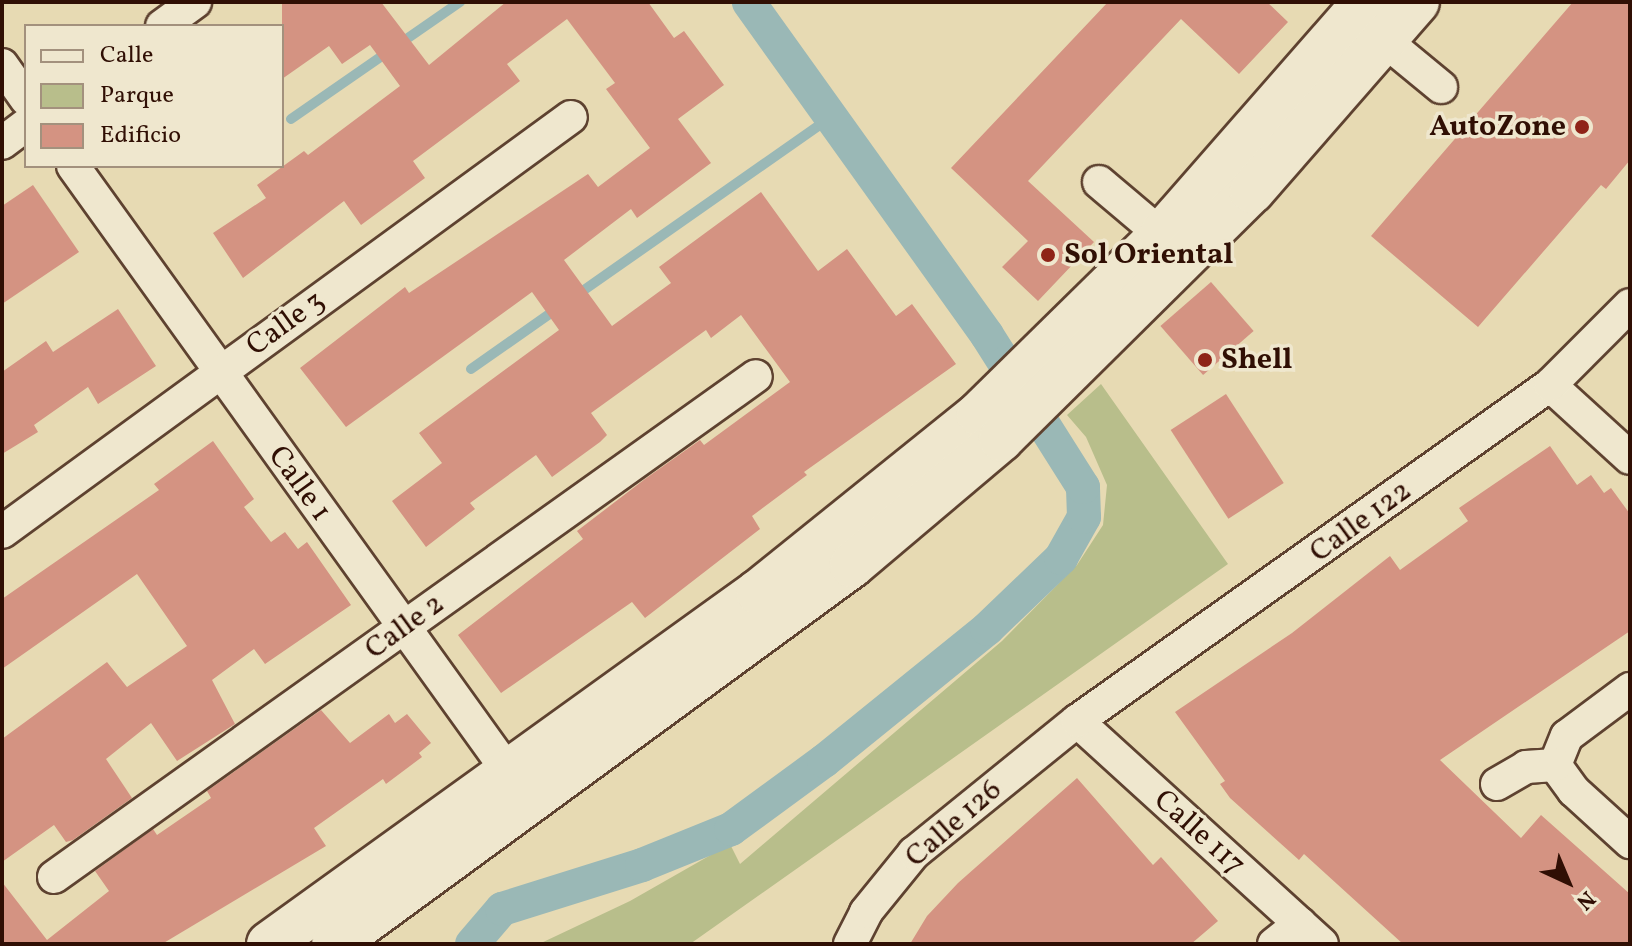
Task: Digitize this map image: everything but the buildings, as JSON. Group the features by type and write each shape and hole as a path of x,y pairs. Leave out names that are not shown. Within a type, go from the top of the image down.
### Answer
{"street":[{"path":"165,24 195,2"},
{"path":"1174,246 1365,2"},
{"path":"334,944 519,786 807,555 990,426 1052,369 1384,40 1417,2"},
{"path":"1384,40 1441,87"},
{"path":"2,65 24,96"},
{"name":"Calle 3","path":"2,532 571,117"},
{"path":"2,143 24,126"},
{"name":"Calle 1","path":"74,168 219,374 519,786"},
{"path":"1099,182 1174,246"},
{"name":"Calle 122","path":"1077,721 1550,385 1630,305"},
{"name":"Calle 2","path":"54,877 756,376"},
{"path":"1550,385 1630,458"},
{"path":"1555,765 1567,736 1630,689"},
{"name":"Calle 117","path":"1077,721 1311,934"},
{"name":"Calle 126","path":"850,944 866,912 914,853 1077,721"},
{"path":"1497,784 1526,767 1555,765"},
{"path":"1555,765 1574,791 1630,842"},
{"path":"269,944 519,786"},
{"path":"1274,944 1311,934"}],"green space":[{"path":"1101,384 1228,564 690,944 539,944 630,901 730,844 740,864 1002,641 1077,565 1103,525 1107,485 1086,437 1067,415"}],"waterway":[{"path":"291,119 460,2"},
{"path":"472,944 502,909 642,865 731,829 824,761 987,629 1061,558 1084,517 1083,487 987,335 749,2"},
{"path":"574,297 831,117"},
{"path":"471,369 558,308"}],"place":[{"name":"AutoZone","path":"1582,127"},
{"name":"Sol Oriental","path":"1048,255"},
{"name":"Shell","path":"1205,360"}]}
